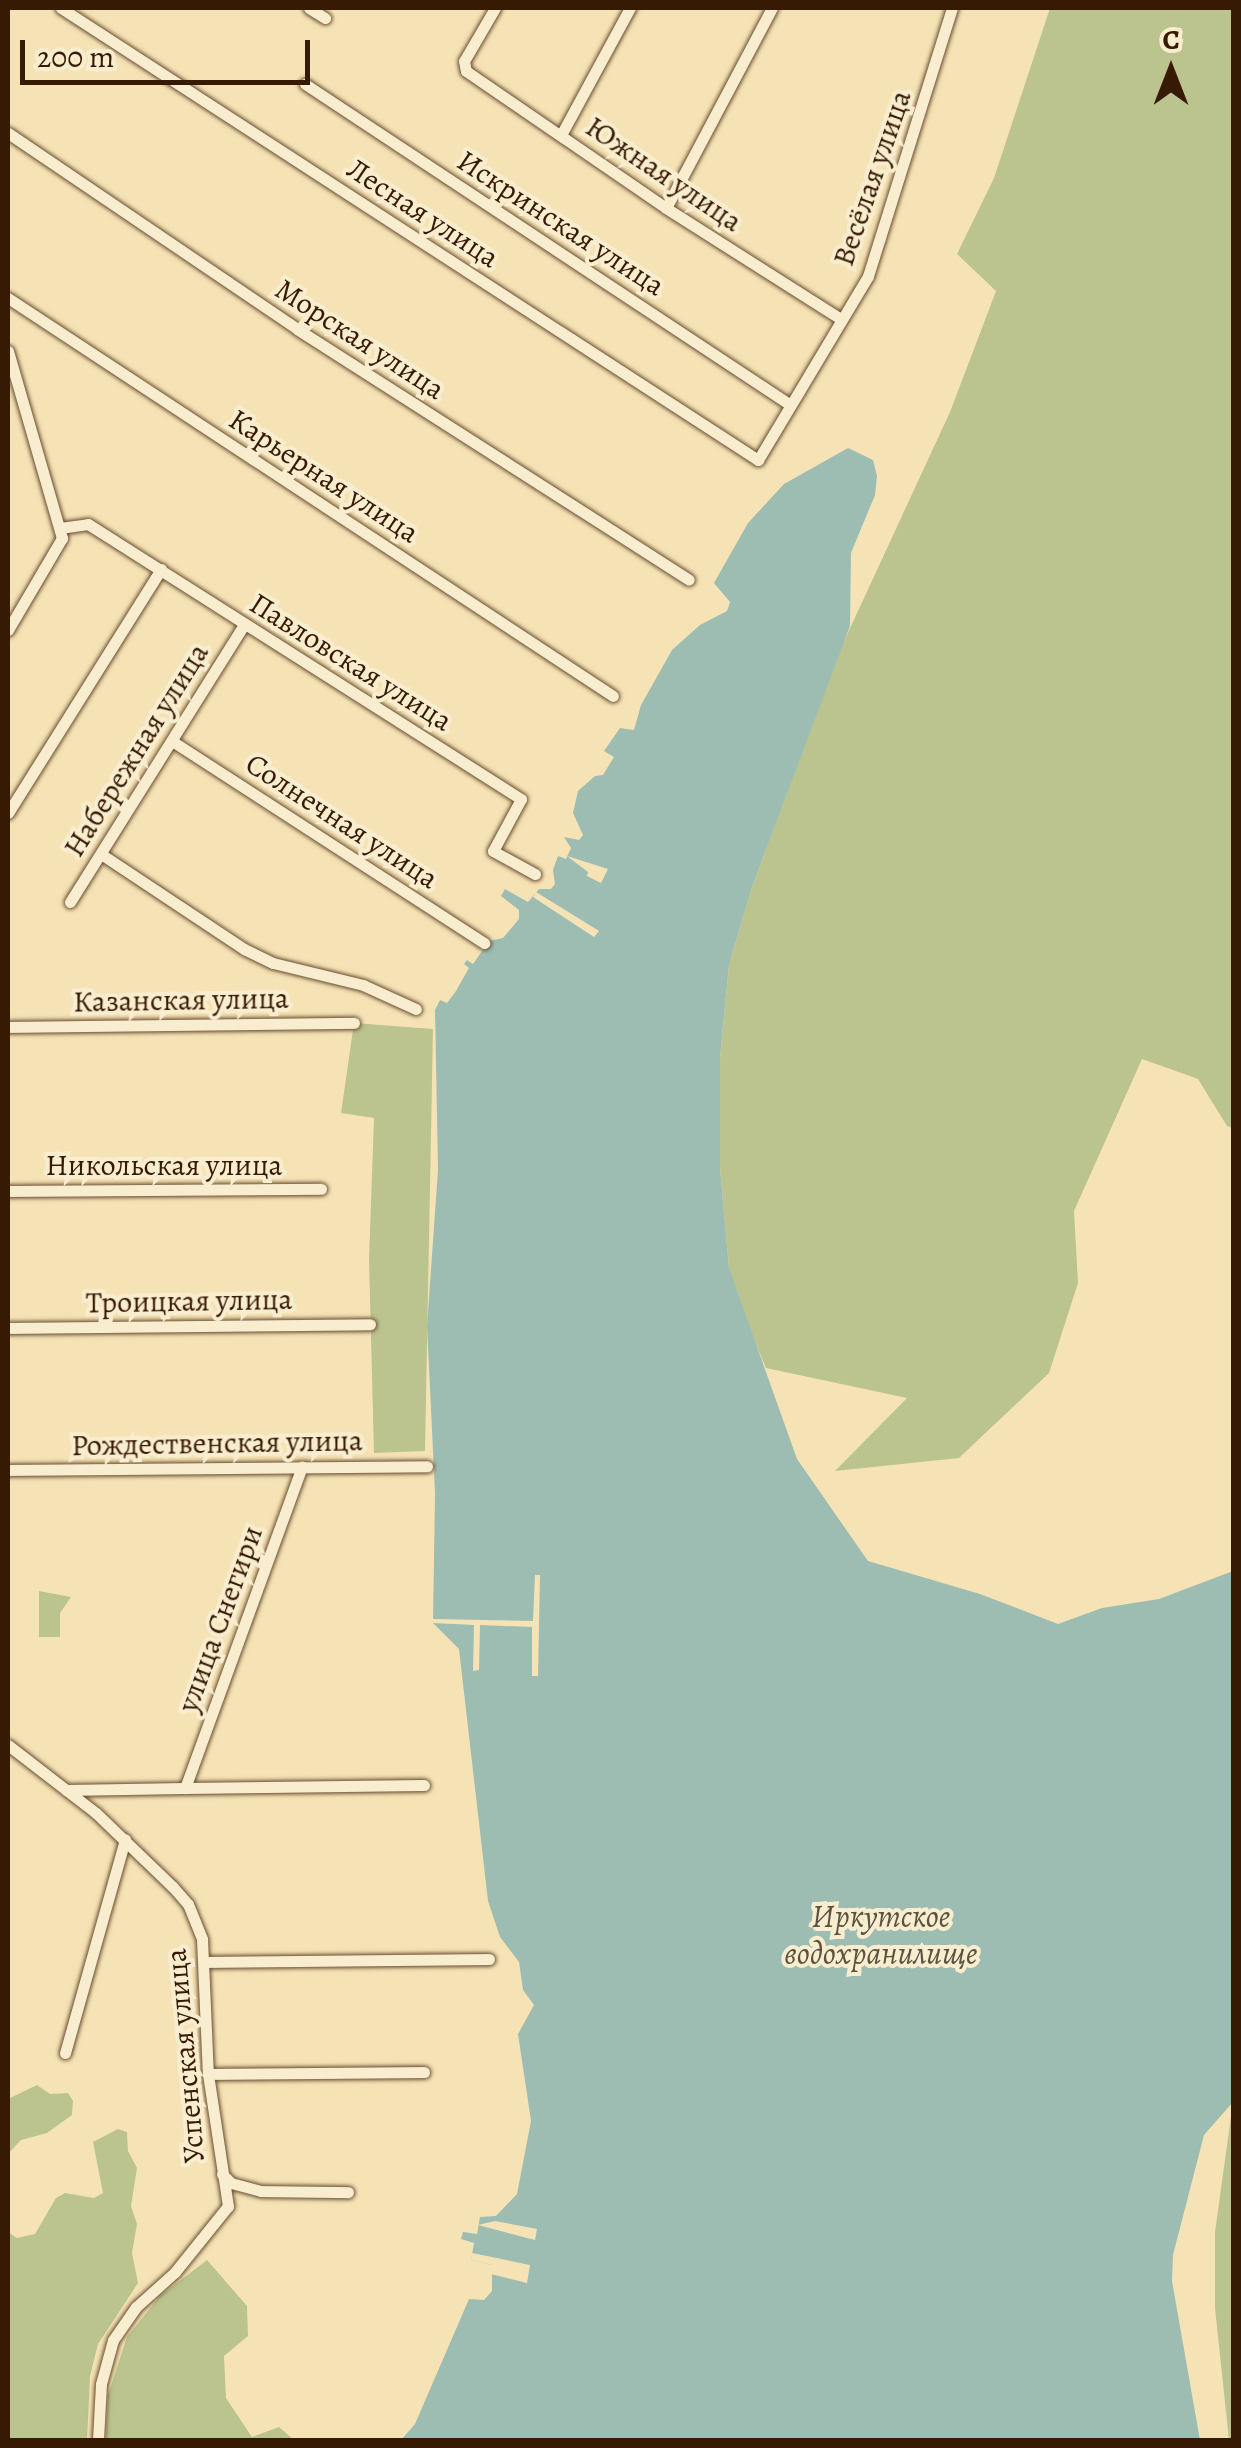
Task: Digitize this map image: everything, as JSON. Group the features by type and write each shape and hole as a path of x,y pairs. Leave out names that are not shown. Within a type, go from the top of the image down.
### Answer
{"street":[{"name":"Лесная улица","path":"61,8 758,460"},
{"path":"309,8 325,18"},
{"name":"Южная улица","path":"495,8 464,68 666,208 839,318"},
{"path":"561,136 630,8"},
{"path":"666,208 772,8"},
{"name":"Весёлая улица","path":"758,460 839,318 868,276 952,8"},
{"name":"Искринская улица","path":"305,84 789,404"},
{"name":"Морская улица","path":"8,133 297,328 689,580"},
{"name":"Карьерная улица","path":"8,298 613,696"},
{"path":"8,351 60,528 60,547 8,630"},
{"name":"Павловская улица","path":"60,528 88,524 521,800 493,850 535,874"},
{"path":"8,813 161,569"},
{"name":"Набережная улица","path":"70,902 244,625"},
{"name":"Солнечная улица","path":"172,740 484,943"},
{"path":"101,854 244,949 273,963 363,985 416,1009"},
{"name":"Казанская улица","path":"8,1027 354,1023"},
{"name":"Никольская улица","path":"8,1191 321,1189"},
{"name":"Троицкая улица","path":"8,1328 370,1324"},
{"name":"улица Снегири","path":"185,1788 302,1466"},
{"name":"Рождественская улица","path":"8,1470 427,1466"},
{"name":"Успенская улица","path":"8,1745 124,1840 188,1904 202,1939 205,1962 208,2074 228,2206 175,2272 136,2307 112,2340 101,2384 98,2440"},
{"path":"65,1790 424,1786"},
{"path":"65,2053 124,1840"},
{"path":"205,1962 489,1958"},
{"path":"208,2074 424,2072"},
{"path":"220,2171 244,2188 348,2192"}],"green space":[{"path":"1050,8 1233,8 1233,1128 1227,1126 1198,1079 1142,1059 1074,1211 1078,1283 1049,1373 959,1458 835,1471 907,1398 766,1368 735,1294 720,1168 720,1058 729,965 752,887 840,650 950,412 996,291 957,254 994,178"},
{"path":"354,1023 433,1029 425,1451 374,1453 369,1260 374,1118 341,1113"},
{"path":"39,1591 71,1597 60,1613 60,1637 39,1637"},
{"path":"37,2085 50,2094 68,2093 73,2101 72,2115 47,2133 21,2140 8,2154 8,2099"},
{"path":"1233,2102 1234,2440 1229,2440 1215,2308 1215,2232"},
{"path":"118,2129 127,2132 128,2151 137,2168 131,2206 137,2224 132,2253 138,2283 98,2344 90,2376 87,2440 8,2440 8,2232 17,2238 35,2234 56,2198 65,2193 94,2198 103,2193 93,2142"},
{"path":"207,2260 247,2306 248,2336 224,2356 226,2398 252,2437 279,2427 294,2440 106,2440 108,2395 127,2337 160,2296"}],"water":[{"name":"Иркутское водохранилище","path":"848,448 873,460 877,476 875,495 851,553 850,626 752,887 729,965 720,1058 720,1168 729,1268 797,1459 868,1561 980,1594 1058,1624 1102,1608 1159,1599 1233,1571 1233,2102 1204,2135 1173,2255 1172,2281 1200,2440 401,2440 415,2424 469,2299 484,2300 492,2291 492,2265 471,2260 474,2243 461,2239 463,2232 477,2234 480,2217 496,2216 517,2194 531,2121 518,2034 534,2005 523,1990 519,1962 500,1937 488,1901 459,1649 433,1623 435,1493 427,1326 438,1170 435,1010 440,1000 447,1003 456,991 469,968 464,964 467,960 473,964 489,941 503,938 519,919 519,910 501,896 505,889 528,902 539,889 551,889 555,884 553,870 558,856 566,859 571,848 564,837 579,840 583,835 573,813 578,791 595,776 603,775 614,757 604,751 620,728 634,730 641,705 672,650 700,625 727,611 730,602 714,583 748,523 784,484"}],"pier":[{"path":"567,856 608,869 601,883 587,876 588,872"},
{"path":"536,892 599,931 594,937 533,897"},
{"path":"535,1575 540,1575 538,1676 532,1676 532,1627 480,1625 479,1670 473,1671 474,1625 433,1623 433,1619 533,1621"},
{"path":"495,2221 537,2229 535,2240 478,2225"},
{"path":"472,2253 530,2265 527,2283 491,2274 492,2265 471,2260"}]}
